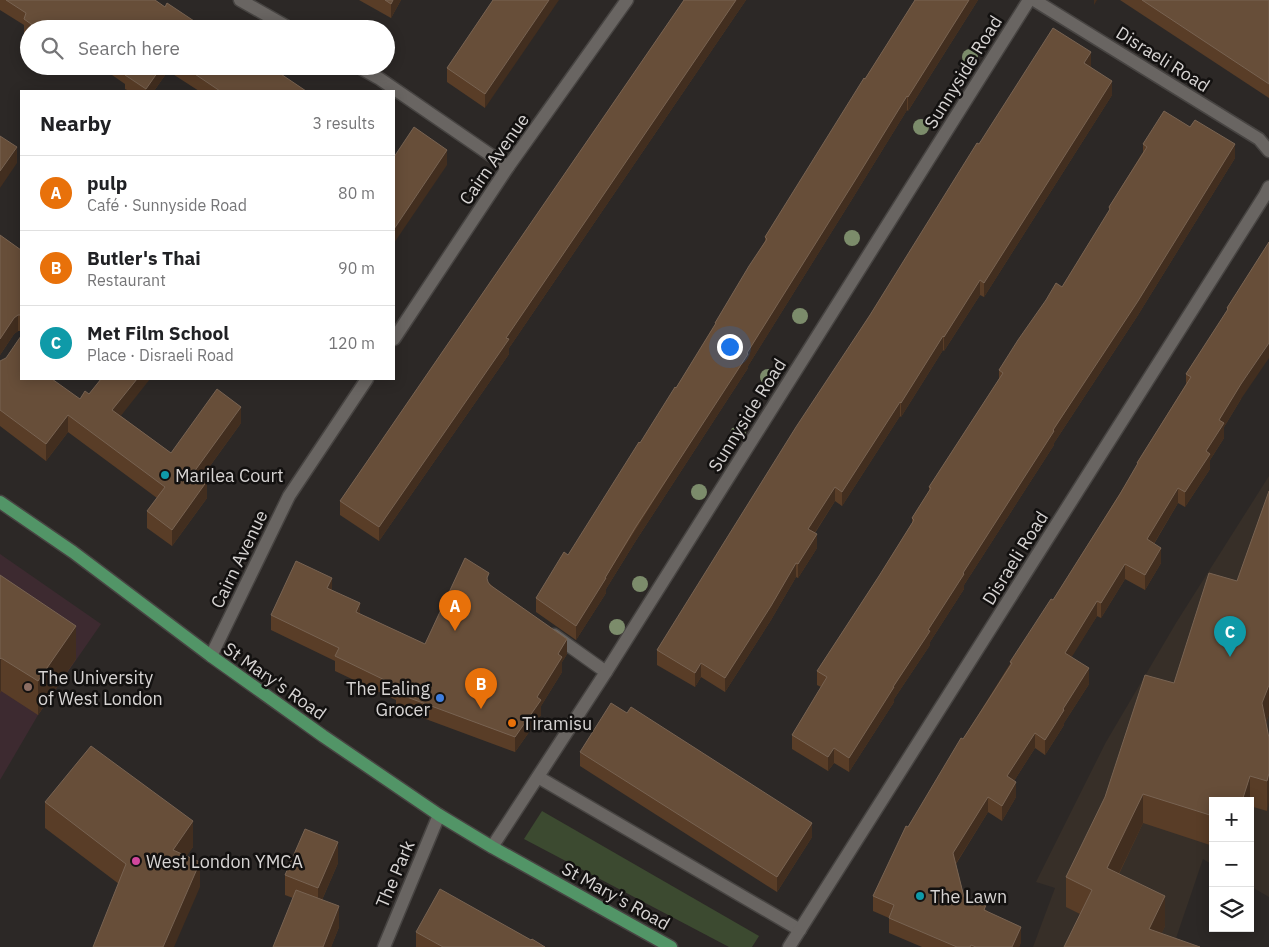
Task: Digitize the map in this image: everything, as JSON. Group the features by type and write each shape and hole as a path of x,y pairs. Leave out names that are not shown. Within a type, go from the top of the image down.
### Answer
{"main road":[{"name":"St Mary's Road","path":"0,502 81,558 211,656 438,815 671,947"}],"street":[{"path":"240,0 275,20"},
{"name":"Cairn Avenue","path":"395,337 508,167 627,0"},
{"name":"Sunnyside Road","path":"492,847 606,672 1029,0"},
{"name":"Disraeli Road","path":"1034,0 1259,139 1269,151"},
{"path":"373,75 508,167"},
{"name":"Disraeli Road","path":"789,947 1269,187"},
{"name":"Cairn Avenue","path":"211,656 289,496 367,380"},
{"path":"543,627 606,672"},
{"path":"538,777 800,930"},
{"name":"The Park","path":"384,947 438,815"}],"shaded area":[{"path":"1269,476 1269,897 1254,888 1254,797 1209,797 1209,863 1203,859 1173,947 1033,947 1055,888 1036,882 1106,742 1176,623"},
{"name":"The University of West London","path":"0,554 101,624 38,715 0,780"}],"green space":[{"path":"542,811 759,936 752,947 729,947 524,839"}],"building":[{"path":"6,0 155,0 165,7 167,3 192,20 25,20 26,13"},
{"path":"385,0 393,0 391,4"},
{"path":"493,0 549,0 485,94 447,68"},
{"path":"684,0 736,0 506,338 509,339 379,527 340,501"},
{"path":"915,0 969,0 907,96 748,354 635,528 576,626 536,598 564,552 568,555 639,442 676,388 767,239 765,237"},
{"path":"1142,0 1269,0 1269,84"},
{"path":"1053,28 1091,52 1084,63 1112,81 984,283 980,280 842,492 835,487 808,529 817,534 798,564 796,563 725,678 701,663 695,673 657,650 796,427 870,315 977,143 979,144"},
{"path":"125,75 156,75 146,89"},
{"path":"196,75 282,75 305,90 219,90"},
{"path":"1164,111 1190,127 1195,120 1235,144 1138,301 1053,430 963,573 928,630 930,631 849,758 834,748 828,757 792,735 827,677 817,671 914,520 912,518 931,488 929,487 1003,373 999,370 1018,340 1056,283 1062,287 1147,147 1143,144"},
{"path":"414,127 447,150 395,228 395,156"},
{"path":"0,136 17,147 0,171"},
{"path":"0,235 20,249 20,315 14,318 0,339"},
{"path":"1269,242 1269,343 1219,420 1224,423 1206,451 1210,454 1185,492 1178,488 1147,539 1161,548 1145,575 1125,564 1101,603 1097,601 1065,653 1089,668 1064,710 1045,740 1035,733 1007,776 1016,782 1002,806 988,797 953,853 964,897 986,905 984,910 1021,927 1012,947 976,947 971,945 970,947 957,947 889,918 894,905 873,896 906,826 908,827 961,738 963,739 1012,663 1010,662 1051,599 1053,600 1120,494 1137,463 1191,377 1186,374"},
{"path":"20,337 20,380 53,380 80,399 85,391 89,394 100,380 136,380 112,410 171,453 217,389 241,407 194,472 207,481 172,530 147,511 165,487 68,415 46,444 0,410 0,361 6,358"},
{"path":"1269,491 1269,685 1262,703 1269,738 1269,773 1267,781 1250,776 1243,797 1209,797 1209,815 1143,794 1107,868 1165,896 1149,929 1200,947 1064,947 1092,890 1066,877 1105,797 1145,675 1174,683 1209,573 1237,581"},
{"path":"465,558 489,573 487,578 490,585 567,639 558,654 562,657 537,697 541,700 515,737 396,693 399,687 335,656 339,648 271,615 296,561 332,578 327,588 360,603 356,612 425,644"},
{"path":"0,575 76,626 38,681 0,659"},
{"path":"611,703 627,713 631,707 812,823 777,877 580,752"},
{"name":"West London YMCA","path":"91,746 193,821 173,850 200,862 163,947 93,947 126,864 45,802"},
{"path":"305,829 338,842 318,888 285,875"},
{"path":"440,889 545,947 443,947 416,932"},
{"path":"296,890 339,906 323,947 273,947"}],"place":[{"name":"Marilea Court","path":"165,475"},
{"name":"pulp","path":"455,631"},
{"name":"Met Film School","path":"1230,657"},
{"name":"The University of West London","path":"28,687"},
{"name":"The Ealing Grocer","path":"440,698"},
{"name":"Butler's Thai","path":"481,709"},
{"name":"Tiramisu","path":"512,723"},
{"name":"West London YMCA","path":"136,861"},
{"name":"The Lawn","path":"920,896"}]}
